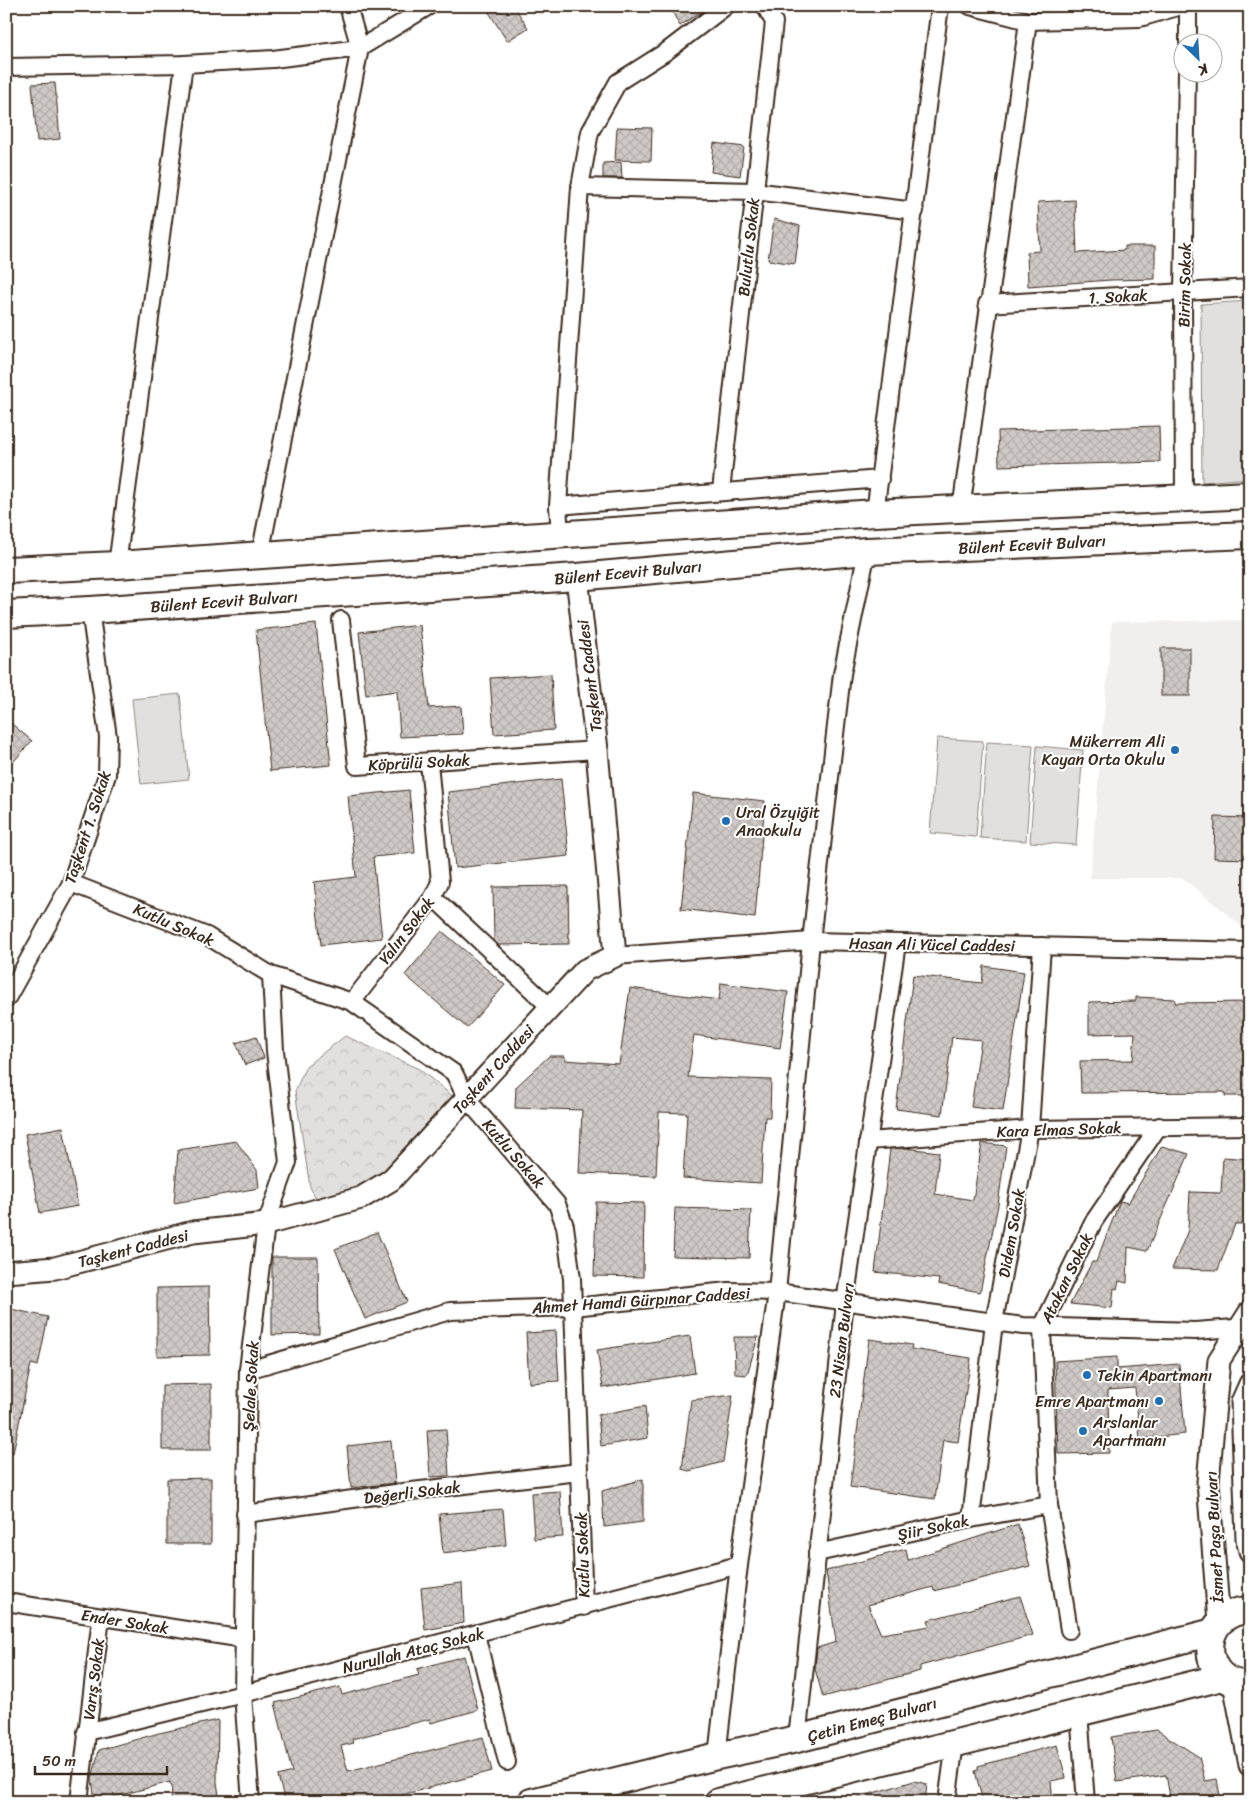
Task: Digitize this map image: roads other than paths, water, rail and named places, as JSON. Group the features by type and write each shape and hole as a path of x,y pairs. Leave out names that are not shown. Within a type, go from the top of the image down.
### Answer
{"main road":[{"path":"6,570 117,565 876,513 1250,495"},
{"name":"Bülent Ecevit Bulvarı","path":"6,614 577,577 867,552 1250,535"},
{"name":"Çetin Emeç Bulvarı","path":"531,1802 717,1756 797,1739 1216,1627 1229,1614 1250,1610"},
{"path":"1216,1627 1209,1644 1210,1656 1215,1667 1236,1681"},
{"path":"718,1802 786,1793 956,1743 1079,1712 1236,1681"}],"street":[{"path":"260,555 360,48 348,6"},
{"path":"6,67 184,64 274,59 360,48 429,6"},
{"path":"560,535 558,506 580,188 590,132 618,82 667,50 726,6"},
{"name":"Bulutlu Sokak","path":"722,491 774,22 765,6"},
{"path":"876,513 940,6"},
{"path":"970,6 1028,21 1140,18 1181,6"},
{"path":"1188,6 1188,32"},
{"path":"961,510 987,304 1028,21"},
{"path":"117,565 184,64"},
{"name":"Birim Sokak","path":"1184,497 1183,292 1187,82"},
{"path":"580,188 754,191 915,211"},
{"name":"1. Sokak","path":"987,304 1250,288"},
{"path":"558,506 880,479"},
{"path":"717,1756 739,1565 777,1292 812,942 842,674 867,552"},
{"name":"Taşkent Caddesi","path":"6,1272 55,1268 193,1232 266,1224 361,1198 391,1180 585,970 615,956 597,750 577,577"},
{"name":"Taşkent 1. Sokak","path":"6,1000 71,883 107,775 108,737 90,610"},
{"name":"Köprülü Sokak","path":"341,620 357,766 597,750"},
{"name":"Yalın Sokak","path":"352,1002 433,897 440,882 429,762"},
{"name":"Kutlu Sokak","path":"71,883 207,936 271,975 352,1002 454,1073 467,1099 557,1204 565,1226 573,1307 584,1606"},
{"path":"433,897 550,1007"},
{"name":"Hasan Ali Yücel Caddesi","path":"615,956 812,942 1250,951"},
{"name":"23 Nisan Bulvarı","path":"797,1739 845,1303 897,943"},
{"name":"Didem Sokak","path":"971,1519 994,1322 1030,1129 1042,946"},
{"name":"Şelale Sokak","path":"251,1802 243,1694 248,1370 266,1224 288,1162 275,1051 271,975"},
{"name":"Atakan Sokak","path":"1069,1630 1049,1505 1042,1327 1094,1222 1159,1126"},
{"name":"Kara Elmas Sokak","path":"868,1141 1030,1129 1250,1126"},
{"name":"Ahmet Hamdi Gürpınar Caddesi","path":"248,1370 450,1312 573,1307 728,1291 777,1292 845,1303 1042,1327 1195,1331 1247,1322"},
{"name":"İsmet Paşa Bulvarı","path":"1216,1627 1208,1482 1219,1360 1247,1322"},
{"name":"İsmet Paşa Bulvarı","path":"1250,1384 1242,1402 1247,1539 1250,1551"},
{"name":"Değerli Sokak","path":"245,1514 403,1492 579,1472"},
{"name":"Şiir Sokak","path":"817,1553 971,1519 1049,1505"},
{"name":"Nurullah Ataç Sokak","path":"86,1732 243,1694 739,1565"},
{"name":"Ender Sokak","path":"6,1602 244,1639"},
{"name":"Varış Sokak","path":"79,1802 101,1617"},
{"path":"476,1634 507,1762"},
{"path":"1236,1681 1250,1765"},
{"path":"1079,1712 1086,1802"},
{"path":"947,1802 956,1743"}],"place":[{"name":"Mükerrem Ali Kayan Orta Okulu","path":"1175,750"},
{"name":"Ural Özyiğit Anaokulu","path":"726,821"},
{"name":"Tekin Apartmanı","path":"1087,1375"},
{"name":"Emre Apartmanı","path":"1159,1401"},
{"name":"Arslanlar Apartmanı","path":"1083,1431"}]}
